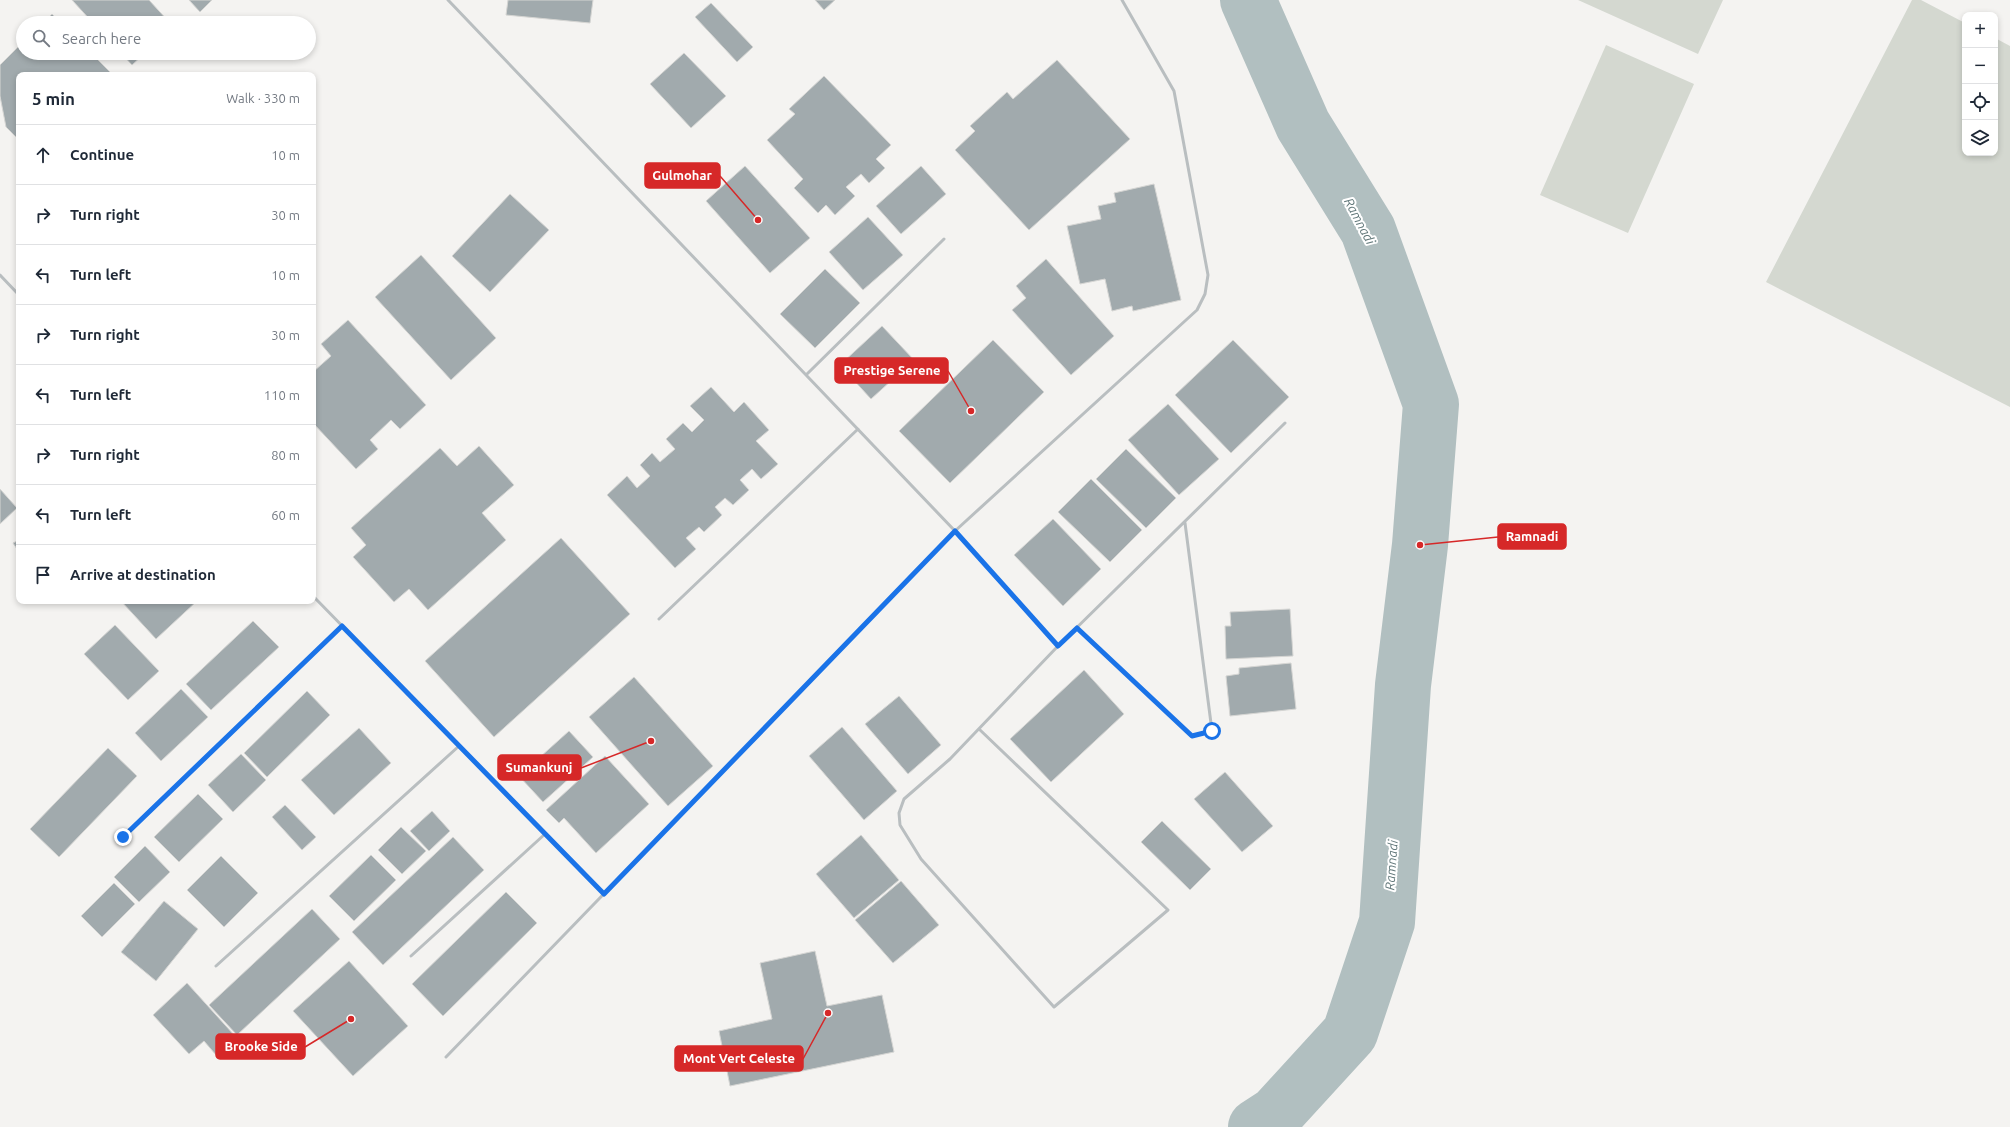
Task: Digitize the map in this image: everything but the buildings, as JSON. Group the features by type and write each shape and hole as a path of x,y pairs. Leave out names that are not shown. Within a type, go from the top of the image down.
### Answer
{"lane":[{"path":"448,0 955,531 1058,646"},
{"path":"446,1056 955,531 1197,310 1205,294 1208,275 1174,91 1122,0"},
{"path":"806,375 944,239"},
{"path":"0,276 16,292"},
{"path":"979,729 1168,910 1054,1007 921,859 900,825 899,813 904,799 950,759 1058,646 1285,423"},
{"path":"659,619 858,429"},
{"path":"1077,628 1192,736 1212,731 1184,522"},
{"path":"316,599 604,894"},
{"path":"123,837 342,626"},
{"path":"216,966 459,746"},
{"path":"411,956 545,834"}],"shaded area":[{"path":"1578,0 1723,0 1698,54"},
{"path":"1912,0 1921,0 1962,21 1962,156 1998,156 1998,40 2010,46 2010,407 1766,282"},
{"path":"1606,45 1694,84 1628,233 1540,195"}],"waterway":[{"name":"Ramnadi","path":"1248,0 1303,125 1368,230 1431,404 1420,545 1403,685 1387,922 1350,1033 1276,1114 1256,1127"}],"place":[{"name":"Gulmohar","path":"758,220"},
{"name":"Prestige Serene","path":"971,411"},
{"name":"Ramnadi","path":"1420,545"},
{"name":"Sumankunj","path":"651,741"},
{"name":"Mont Vert Celeste","path":"828,1013"},
{"name":"Brooke Side","path":"351,1019"}],"route":[{"path":"123,837 342,626 604,894 955,531 1058,646 1077,628 1192,736 1212,731"}]}
